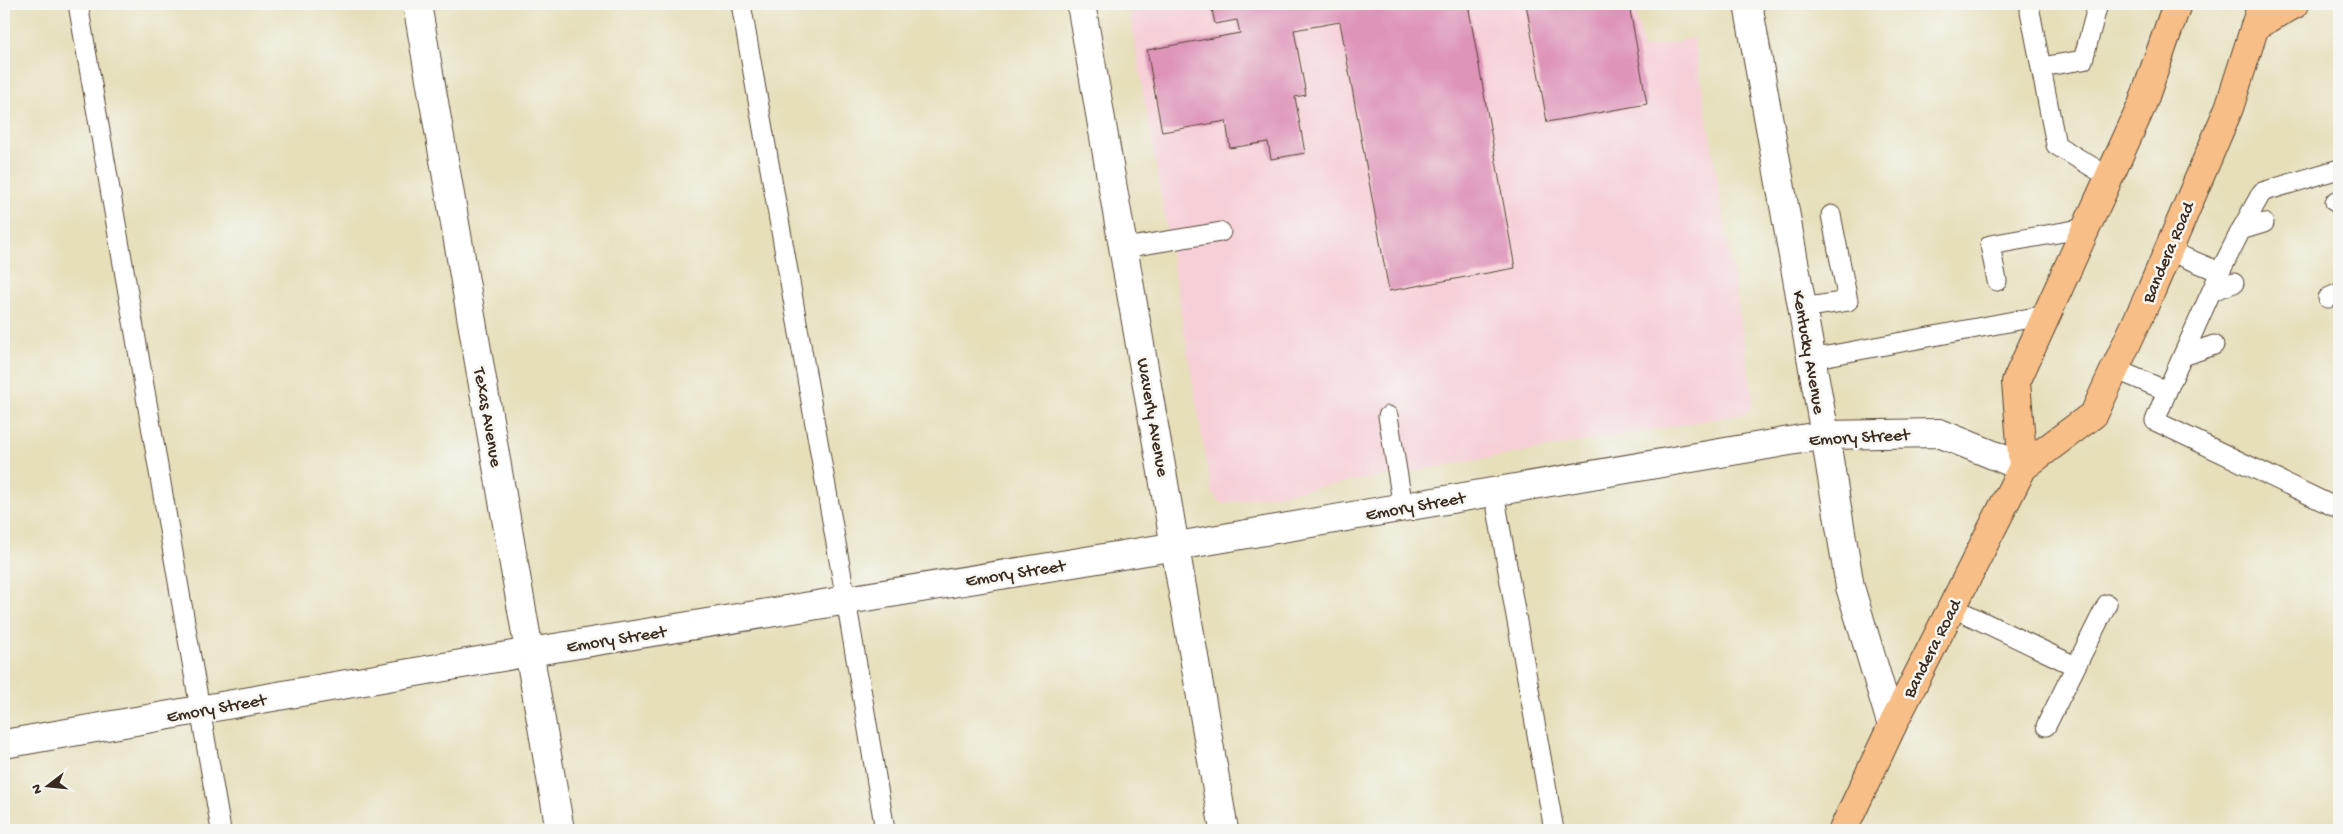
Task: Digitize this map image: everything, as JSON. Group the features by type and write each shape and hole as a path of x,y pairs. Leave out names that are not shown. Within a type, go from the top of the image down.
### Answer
{"main road":[{"path":"2023,468 2016,382 2142,105 2177,4"},
{"path":"2259,15 2295,4"},
{"name":"Bandera Road","path":"1843,830 1892,726 2023,468 2094,414 2168,251 2229,108 2259,15"}],"street":[{"name":"Texas Avenue","path":"417,4 560,830"},
{"name":"Waverly Avenue","path":"1081,4 1177,546 1224,830"},
{"name":"Kentucky Avenue","path":"1748,4 1825,435 1850,587 1892,726"},
{"name":"Emory Street","path":"4,744 530,652 1177,546 1825,435 1939,433 2023,468"}],"lane":[{"path":"78,4 221,830"},
{"path":"741,4 885,830"},
{"path":"2041,67 2083,60 2098,4"},
{"path":"2030,11 2056,145 2109,177"},
{"path":"2339,169 2262,192 2241,230 2227,278 2212,291 2155,421 2339,509"},
{"path":"1802,308 1848,301 1831,215"},
{"path":"2241,230 2264,223"},
{"path":"1997,281 1990,245 2086,228"},
{"path":"1124,248 1221,232"},
{"path":"2168,251 2227,278"},
{"path":"1811,359 2046,314"},
{"path":"2183,356 2214,345"},
{"path":"2115,369 2167,391"},
{"path":"1388,416 1403,507"},
{"path":"1494,492 1554,830"},
{"path":"2046,726 2107,604"},
{"path":"1952,607 2076,666"}],"shaded area":[{"path":"1128,4 1634,4 1643,48 1694,38 1754,402 1745,414 1222,504 1212,494"}],"building":[{"path":"1211,4 1468,4 1515,268 1389,291 1340,22 1294,30 1306,95 1295,97 1305,153 1271,159 1268,142 1230,148 1226,121 1162,132 1147,50 1240,33 1237,20 1215,24"},
{"path":"1526,4 1629,4 1647,104 1547,122"}]}
